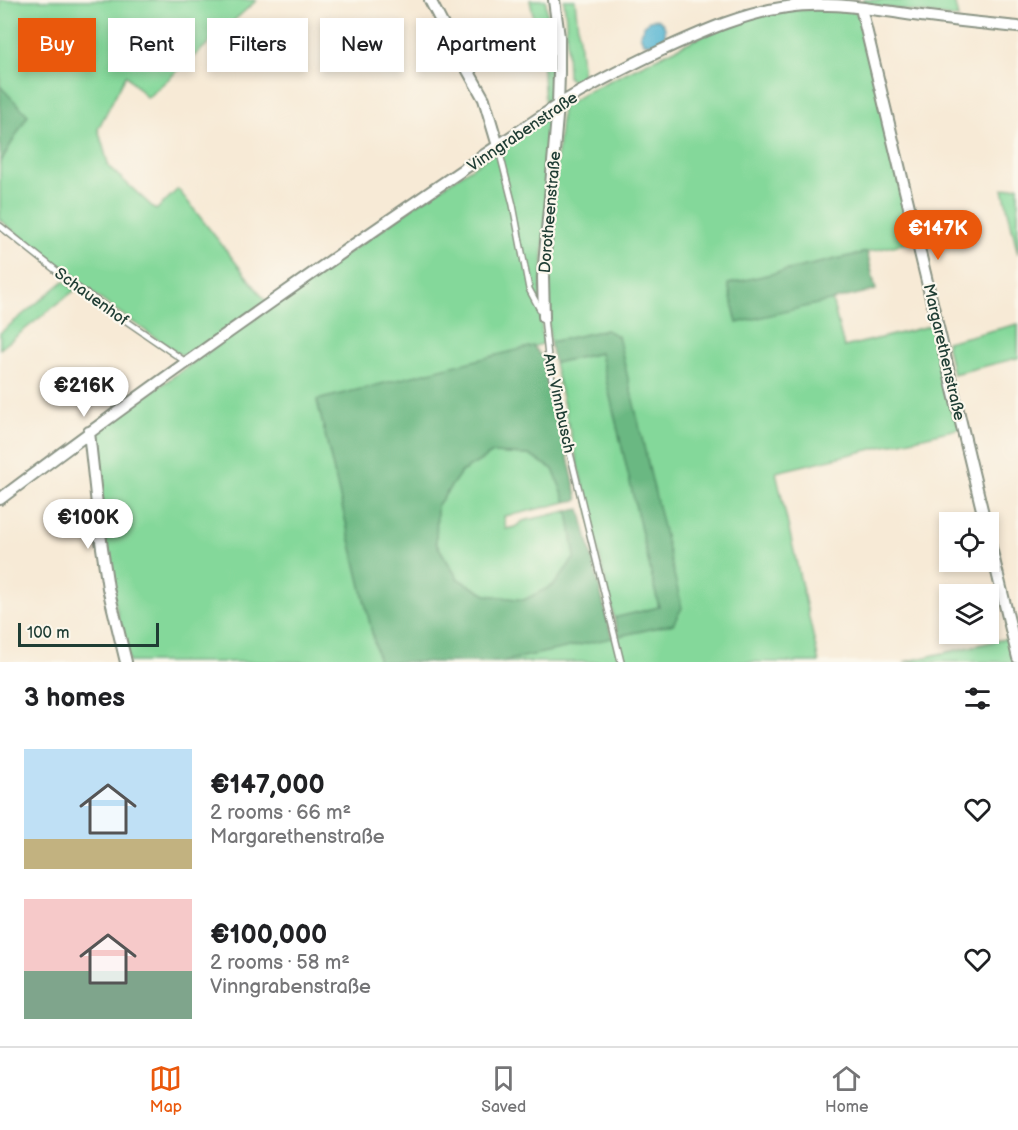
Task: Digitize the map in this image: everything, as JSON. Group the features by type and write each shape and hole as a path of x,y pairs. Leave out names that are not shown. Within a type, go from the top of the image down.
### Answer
{"street":[{"path":"430,0 484,99 498,146"},
{"name":"Dorotheenstraße","path":"544,316 543,276 558,105 559,37 554,0"},
{"name":"Vinngrabenstraße","path":"0,499 186,362 498,146 588,86 628,66 745,15 788,7 826,5 861,8 1018,27"},
{"name":"Margarethenstraße","path":"861,8 984,512"},
{"path":"89,432 107,579 126,662"},
{"path":"997,572 1018,658"}],"lane":[{"name":"Am Vinnbusch","path":"498,146 513,205 529,289 544,316 549,368 621,662"},
{"name":"Schauenhof","path":"0,226 77,287 186,362"}],"green space":[{"path":"0,0 257,0 237,18 207,18 207,45 195,55 195,18 108,18 108,72 176,72 147,98 126,75 98,129 109,167 156,210 178,189 266,301 193,354 186,356 179,354 80,285 0,220 0,163 27,115 0,87"},
{"path":"530,0 546,0 548,18 534,18"},
{"path":"564,0 575,0 584,86 577,87 568,77"},
{"path":"863,0 954,0 958,18 862,4"},
{"path":"789,10 854,11 860,17 915,241 728,284 737,322 832,300 844,347 934,325 961,428 776,472 819,662 500,662 673,624 606,330 550,342 546,276 562,108 586,92 706,34 745,19"},
{"path":"543,72 552,72 551,97 545,106"},
{"path":"0,86 28,115 0,163"},
{"path":"553,114 540,302 543,344 317,400 379,662 129,662 111,585 94,435 417,204"},
{"path":"1018,186 1018,254 1003,189"},
{"path":"867,252 876,290 737,323 728,284"},
{"path":"64,281 75,290 0,349 0,333"},
{"path":"1018,324 1018,358 953,374 946,342"},
{"path":"606,330 618,336 682,608 673,624 619,636 614,618 659,607 600,353 554,363 550,342"},
{"path":"533,346 545,361 578,500 566,502 553,469 529,455 493,453 461,472 437,506 436,543 458,579 486,595 524,600 554,585 575,557 568,511 580,509 612,638 500,662 379,662 317,400"},
{"path":"600,353 659,607 614,618 554,363"},
{"path":"493,453 529,455 553,469 566,502 504,516 506,529 515,527 523,521 568,511 575,557 554,585 524,600 486,595 458,579 436,543 437,506 461,472"},
{"path":"1009,638 1015,662 904,662 983,644 999,644 999,640"}],"water":[{"path":"656,19 664,26 665,37 655,44 643,42 640,34 644,26 649,20"}]}
